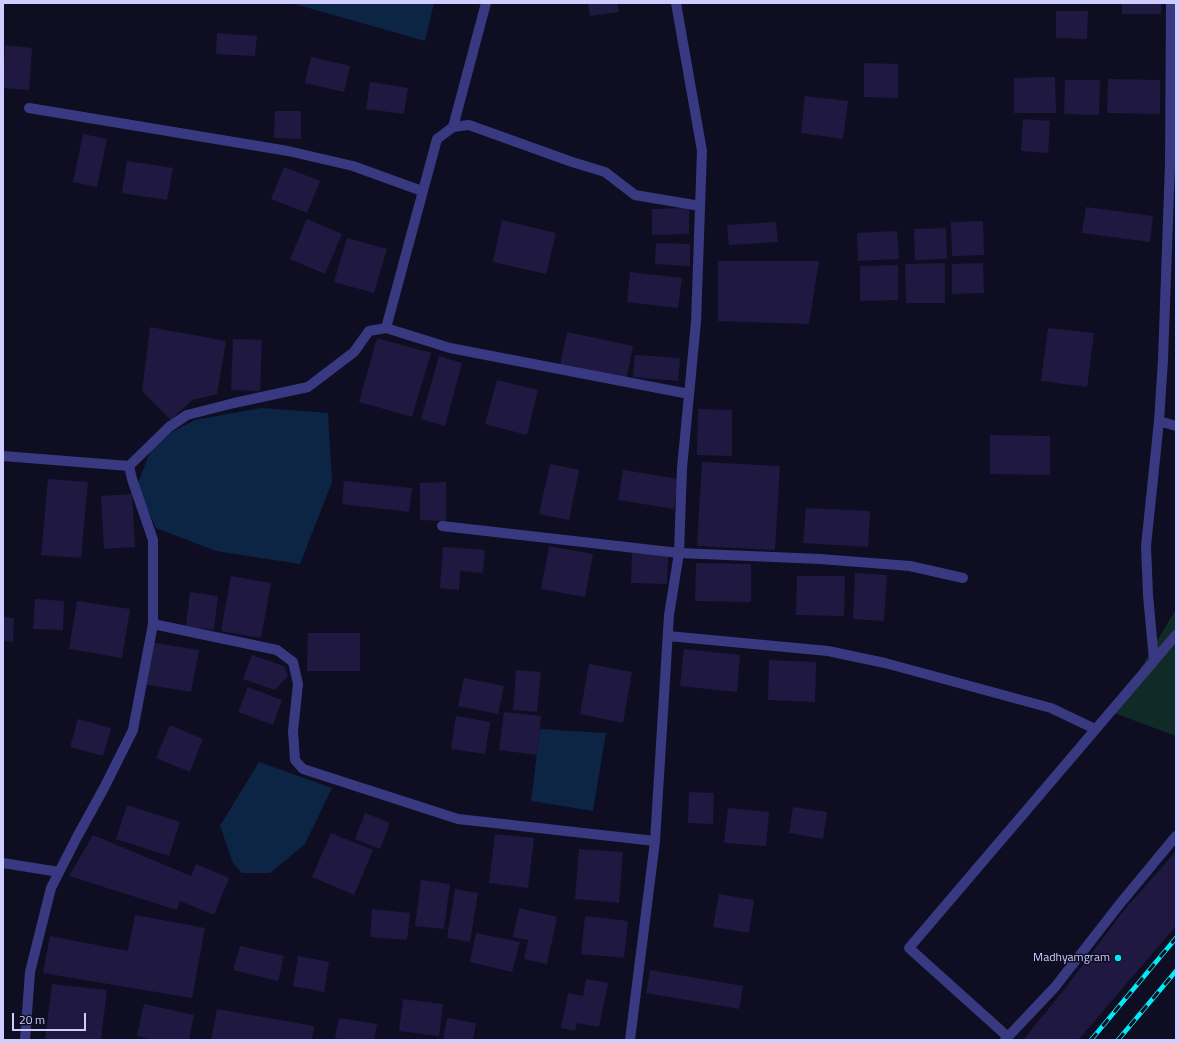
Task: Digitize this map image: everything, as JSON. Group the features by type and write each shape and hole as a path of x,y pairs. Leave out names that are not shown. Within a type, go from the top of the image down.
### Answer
{"street":[{"path":"453,127 486,3"},
{"path":"630,1040 655,841 669,614 679,553 682,468 696,322 702,151 676,3"},
{"path":"1154,660 1148,594 1146,546 1159,421 1163,352 1173,126 1171,3"},
{"path":"29,108 288,151 353,166 422,191"},
{"path":"386,328 437,139 453,127 469,125 572,162 605,172 635,195 700,206"},
{"path":"3,456 129,466 169,427 187,415 308,386 354,352 369,331 386,328 450,348 689,394"},
{"path":"1159,421 1176,426"},
{"path":"25,1040 30,972 51,888 133,730 153,624 153,540 129,466"},
{"path":"442,526 679,553 820,559 910,566 963,578"},
{"path":"153,624 277,650 293,662 298,684 293,732 295,760 303,769 458,819 655,841"},
{"path":"1176,635 910,948 1007,1039 1055,987 1119,905 1176,836"},
{"path":"668,636 828,651 885,663 1051,708 1095,729"},
{"path":"3,863 59,872"}],"green space":[{"path":"1176,609 1176,736 1114,713"}],"water":[{"path":"291,3 434,3 425,41"},
{"path":"261,408 328,413 332,482 300,564 216,551 156,528 137,486 154,441 195,420"},
{"path":"540,729 606,733 593,811 531,801"},
{"path":"259,762 332,788 305,844 270,873 242,873 233,863 220,826"}],"building":[{"path":"588,3 617,3 619,12 590,16"},
{"path":"1122,3 1161,3 1161,14 1122,14"},
{"path":"1056,11 1088,11 1087,39 1056,38"},
{"path":"217,33 257,36 255,56 216,54"},
{"path":"5,45 32,48 29,90 3,88"},
{"path":"311,57 350,66 344,92 305,83"},
{"path":"864,63 898,64 898,98 864,97"},
{"path":"1055,77 1056,113 1014,113 1014,78"},
{"path":"1108,79 1160,80 1160,114 1107,113"},
{"path":"1065,80 1100,80 1099,115 1064,114"},
{"path":"370,82 408,88 404,114 366,109"},
{"path":"805,96 848,101 843,139 801,133"},
{"path":"275,111 301,111 301,139 274,138"},
{"path":"1023,119 1050,121 1048,153 1021,151"},
{"path":"83,134 107,139 97,187 73,182"},
{"path":"127,161 173,168 167,200 122,193"},
{"path":"284,167 320,181 307,213 271,199"},
{"path":"1086,207 1153,216 1150,242 1082,233"},
{"path":"689,208 689,234 652,235 652,209"},
{"path":"307,219 342,234 325,274 290,259"},
{"path":"502,220 556,233 546,274 493,262"},
{"path":"983,221 984,255 952,256 951,222"},
{"path":"776,222 778,242 729,245 727,225"},
{"path":"946,228 947,259 915,260 914,229"},
{"path":"897,231 899,259 858,261 857,233"},
{"path":"347,238 387,249 374,293 334,282"},
{"path":"656,243 690,244 690,266 655,264"},
{"path":"718,261 819,261 809,324 718,321"},
{"path":"945,263 945,303 906,303 905,264"},
{"path":"983,263 984,293 952,294 952,264"},
{"path":"898,265 898,300 860,301 860,266"},
{"path":"630,272 682,278 678,308 627,302"},
{"path":"150,327 226,341 217,394 192,400 171,420 142,391"},
{"path":"1048,328 1094,333 1087,387 1041,381"},
{"path":"567,332 633,346 626,380 560,366"},
{"path":"377,338 431,353 412,417 359,402"},
{"path":"233,339 262,340 260,391 231,390"},
{"path":"635,355 680,358 678,381 633,377"},
{"path":"439,356 462,363 445,426 421,419"},
{"path":"497,380 538,390 527,435 485,424"},
{"path":"698,409 732,410 732,456 697,455"},
{"path":"990,435 1050,436 1050,475 990,474"},
{"path":"702,462 780,466 775,550 697,546"},
{"path":"550,464 579,470 569,520 539,514"},
{"path":"623,470 678,479 674,509 618,500"},
{"path":"48,479 88,482 81,558 41,555"},
{"path":"344,481 412,488 409,512 342,504"},
{"path":"446,482 446,521 420,520 420,483"},
{"path":"132,494 135,547 104,549 101,496"},
{"path":"806,508 870,511 868,547 803,543"},
{"path":"549,546 593,554 585,597 541,589"},
{"path":"443,547 485,550 483,573 460,571 459,590 440,588"},
{"path":"632,553 668,555 667,584 631,583"},
{"path":"696,563 751,564 751,602 695,601"},
{"path":"855,573 887,575 884,621 853,619"},
{"path":"231,576 271,583 261,638 221,631"},
{"path":"797,576 845,576 844,616 796,615"},
{"path":"190,592 218,596 214,630 186,626"},
{"path":"35,599 64,601 63,630 33,629"},
{"path":"77,601 130,609 122,658 69,649"},
{"path":"3,617 14,618 13,642 3,641"},
{"path":"308,633 360,633 360,671 307,671"},
{"path":"150,642 199,650 191,692 143,684"},
{"path":"684,649 740,655 737,692 680,686"},
{"path":"252,655 284,666 288,676 275,690 243,679"},
{"path":"769,660 816,662 815,702 768,700"},
{"path":"589,664 632,672 623,723 580,714"},
{"path":"516,670 541,672 537,712 513,710"},
{"path":"464,678 504,686 498,714 458,706"},
{"path":"248,687 282,700 273,725 238,712"},
{"path":"504,712 541,716 537,755 499,750"},
{"path":"456,716 490,722 485,754 451,749"},
{"path":"78,719 111,728 103,756 70,747"},
{"path":"170,725 203,739 190,772 156,758"},
{"path":"689,792 714,793 713,824 688,823"},
{"path":"127,805 180,822 169,856 116,839"},
{"path":"793,807 827,812 823,839 789,833"},
{"path":"728,808 769,812 766,846 724,843"},
{"path":"365,813 390,823 380,849 355,839"},
{"path":"331,833 373,850 354,895 312,877"},
{"path":"495,834 534,838 528,888 489,883"},
{"path":"93,835 191,876 196,864 229,878 214,915 180,901 177,910 69,876"},
{"path":"579,849 623,852 619,903 575,899"},
{"name":"Madhyamgram","path":"1176,851 1176,926 1078,1040 1023,1040 1063,991 1125,909"},
{"path":"421,880 450,884 444,929 415,926"},
{"path":"455,889 478,893 470,942 447,938"},
{"path":"719,894 754,900 749,933 713,927"},
{"path":"519,908 557,917 547,964 524,959 528,940 513,937"},
{"path":"372,909 410,913 407,940 370,937"},
{"path":"135,915 205,928 192,998 43,973 50,936 128,951"},
{"path":"585,916 628,921 624,958 581,954"},
{"path":"476,933 520,942 512,972 470,962"},
{"path":"240,946 284,956 278,981 233,970"},
{"path":"298,956 329,962 324,992 293,986"},
{"path":"650,970 743,986 739,1009 646,993"},
{"path":"586,979 608,983 599,1027 577,1023 575,1031 561,1028 568,993 583,996"},
{"path":"52,984 107,990 101,1040 45,1040"},
{"path":"403,999 443,1004 439,1036 399,1031"},
{"path":"144,1004 194,1015 189,1040 154,1040 137,1036"},
{"path":"217,1009 314,1026 312,1040 211,1040"},
{"path":"339,1018 377,1024 374,1040 344,1040 335,1038"},
{"path":"447,1018 476,1023 473,1040 443,1040"}],"railway":[{"path":"1091,1040 1176,938"},
{"path":"1118,1040 1176,971"}],"place":[{"name":"Madhyamgram","path":"1118,958"}]}
